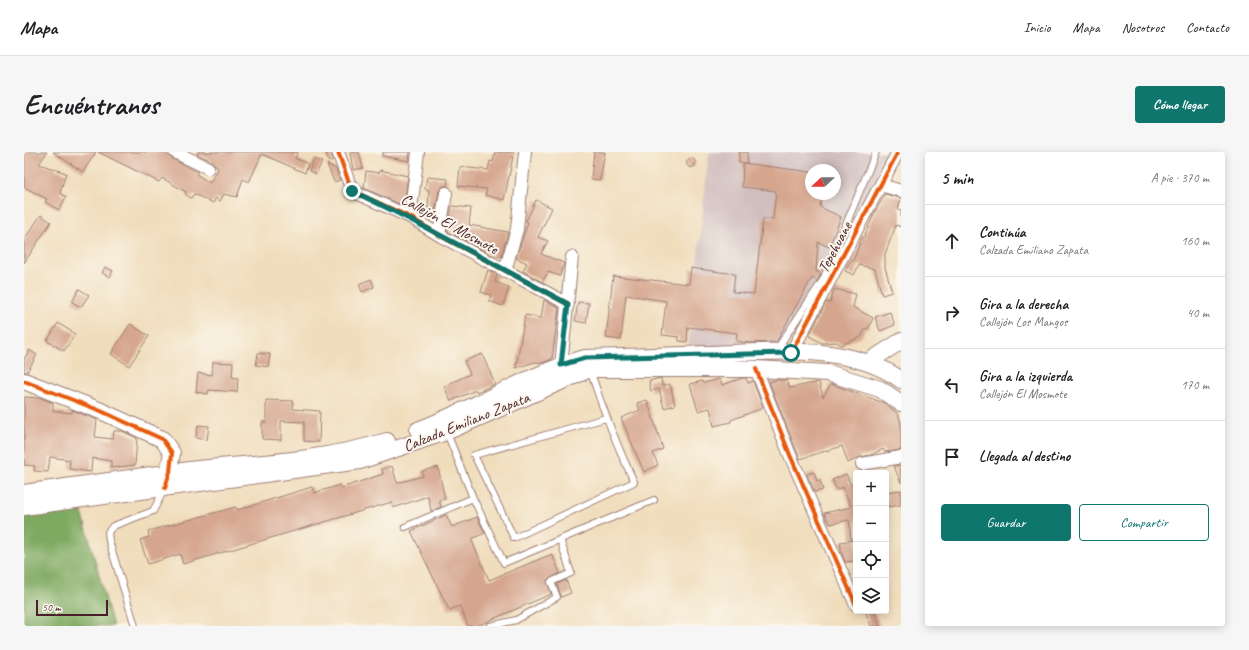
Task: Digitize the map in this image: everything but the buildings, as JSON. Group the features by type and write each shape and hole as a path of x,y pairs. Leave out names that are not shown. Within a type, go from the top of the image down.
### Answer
{"main road":[{"path":"868,362 901,341"},
{"name":"Calzada Emiliano Zapata","path":"24,493 170,472 328,456 356,450 404,436 443,421 561,365 585,358 775,352 827,353 868,362 895,376"},
{"name":"Calzada Emiliano Zapata","path":"24,507 360,461 446,432 590,369 756,369 828,373 880,389 901,403"},
{"path":"880,389 889,383 895,376"},
{"path":"24,380 101,411 162,439 172,452 170,472 165,488"}],"street":[{"path":"175,152 208,168"},
{"name":"Callejón El Mosmote","path":"338,152 352,191 410,217 439,235 568,304"},
{"path":"410,217 418,152"},
{"path":"505,271 517,229 525,152"},
{"name":"Tepehuane","path":"791,353 898,152"},
{"path":"881,185 901,190"},
{"path":"439,235 446,193"},
{"path":"561,365 572,257"},
{"path":"756,369 790,455 853,598"},
{"path":"862,464 901,457"}],"lane":[{"path":"775,352 823,280 876,152"},
{"path":"590,369 606,418 634,482 514,538 474,455 606,418"},
{"path":"446,432 473,498 504,563 654,500"},
{"path":"135,626 109,541 108,532 113,526 153,511 165,488"},
{"path":"405,527 473,498"},
{"path":"490,626 516,620 557,597 551,582 571,574 560,539"}],"shaded area":[{"path":"709,152 894,152 879,182 784,349 688,350"}],"green space":[{"path":"80,505 113,626 24,626 24,512"}],"cycle path":[{"path":"338,152 352,191 410,217 439,235 568,304"},
{"path":"791,353 898,152"},
{"path":"756,369 790,455 853,598"},
{"path":"24,381 101,411 162,439 172,453 170,472 165,488"}],"route":[{"path":"352,191 410,217 439,235 568,304 561,365 585,358 775,352 791,353"}]}
